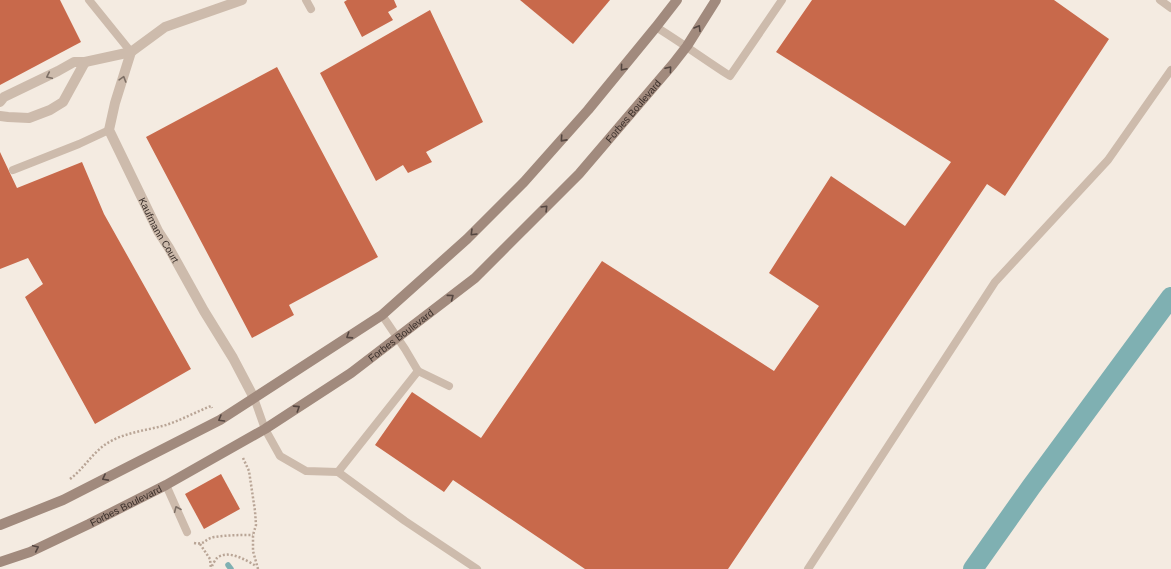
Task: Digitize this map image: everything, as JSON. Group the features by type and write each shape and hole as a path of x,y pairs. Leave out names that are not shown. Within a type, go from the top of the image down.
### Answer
{"main road":[{"path":"0,525 63,500 220,420 382,315 467,240 524,182 585,107 656,27 677,0"},
{"name":"Forbes Boulevard","path":"0,562 30,552 89,524 166,485 265,429 351,373 475,278 579,174 687,46 716,0"}],"street":[{"path":"0,102 4,97 74,62 85,62 131,52 165,28 242,0"},
{"path":"109,130 131,52"},
{"path":"0,116 29,118 50,110 62,102 85,62"},
{"name":"Kaufmann Court","path":"109,130 158,231 233,358 254,398"}],"lane":[{"path":"89,0 131,52"},
{"path":"306,0 311,9"},
{"path":"656,27 687,46 730,76 782,0"},
{"path":"1160,0 1171,8"},
{"path":"808,569 995,282 1108,160 1171,70"},
{"path":"13,170 80,144 109,130"},
{"path":"382,315 398,337 418,371 449,386"},
{"path":"338,472 418,371"},
{"path":"254,398 265,429 280,456 306,471 338,472 405,521 476,569"},
{"path":"166,485 187,532"}],"path":[{"path":"66,481 83,466 95,452 113,440 133,433 166,425 211,406"},
{"path":"241,454 249,471 255,511 256,525 253,535 253,551 257,567"},
{"path":"212,568 210,559 200,544 212,538 229,535 253,535"},
{"path":"212,568 218,558 228,554 243,558 257,567"}],"building":[{"path":"0,0 60,0 81,42 0,85"},
{"path":"347,0 394,0 397,7 388,12 393,20 362,37 344,2"},
{"path":"520,0 610,0 573,44"},
{"path":"812,0 1054,0 1109,39 1005,196 987,184 728,569 585,569 453,480 444,492 375,445 412,392 481,438 602,261 774,371 819,306 769,273 831,176 905,226 951,162 776,52"},
{"path":"430,10 483,122 426,152 432,162 408,173 403,165 376,181 320,73"},
{"path":"277,67 378,257 289,305 294,315 252,338 146,137"},
{"path":"0,152 17,188 82,162 104,214 191,369 95,424 25,297 43,284 28,258 0,269"},
{"path":"221,474 240,509 204,529 185,494"}],"waterway":[{"path":"973,569 1031,487 1171,297"},
{"path":"228,565 231,569"}]}
